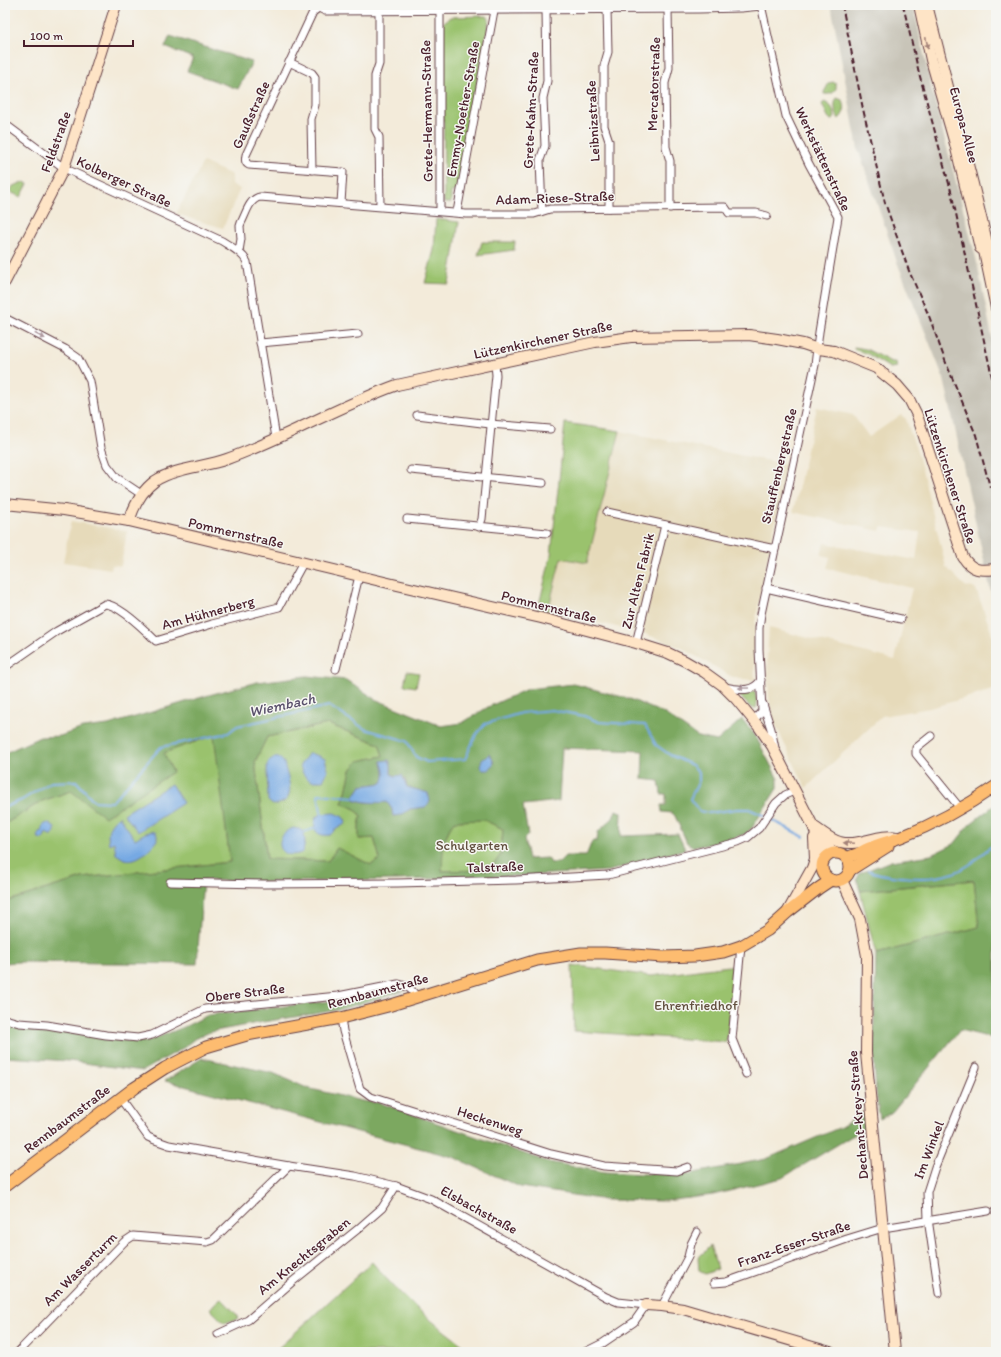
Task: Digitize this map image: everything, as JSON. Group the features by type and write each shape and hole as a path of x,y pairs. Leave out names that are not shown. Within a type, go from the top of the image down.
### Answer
{"main road":[{"name":"Feldstraße","path":"5,282 64,168 116,5"},
{"name":"Europa-Allee","path":"918,5 931,60 957,151 980,248 985,253 996,308"},
{"name":"Europa-Allee","path":"927,5 978,202 988,246 985,253"},
{"path":"985,253 996,252"},
{"name":"Lützenkirchener Straße","path":"129,521 141,494 150,485 161,478 227,459 370,394 397,385 588,343 631,337 749,335 777,338 818,349 834,351 876,368 892,380 909,399 917,414 963,557 968,565 976,569 982,571 996,569"},
{"path":"5,504 64,510 129,521"},
{"name":"Pommernstraße","path":"129,521 541,618 636,643 668,653 685,661 704,672 724,687"},
{"name":"Stauffenbergstraße","path":"724,687 768,738 813,826 831,850 830,856"},
{"path":"846,857 857,855 871,847 901,837 938,820 996,786"},
{"path":"813,826 840,842 857,843 890,836 901,837"},
{"path":"788,912 814,864 815,850 813,826"},
{"path":"850,870 849,862 842,854 830,856 822,863 822,871 827,878 836,881 842,880 847,876 850,870 901,837"},
{"name":"Rennbaumstraße","path":"788,912 818,880 822,871"},
{"name":"Rennbaumstraße","path":"5,1186 120,1098 165,1068 206,1047 247,1035 341,1018 417,998 537,960 581,953 663,957 695,956 723,952 741,946 768,930 788,912 831,880"},
{"name":"Dechant-Krey-Straße","path":"842,880 860,919 867,956 866,1053 895,1352"},
{"name":"Elsbachstraße","path":"646,1305 683,1309 830,1352"}],"street":[{"path":"320,6 323,11 379,11 495,7 546,10 741,8 761,6"},
{"name":"Gaußstraße","path":"320,6 313,12 246,155 245,161 249,165 343,172 341,203"},
{"name":"Werkstättenstraße","path":"761,6 786,116 809,164 838,217 819,332 818,349"},
{"name":"Emmy-Noether-Straße","path":"457,212 495,7"},
{"name":"Mercatorstraße","path":"668,8 669,68 665,83 666,147 670,161 670,208"},
{"name":"Leibnizstraße","path":"608,9 608,52 604,66 604,126 609,141 609,208"},
{"name":"Grete-Hermann-Straße","path":"440,10 440,211"},
{"name":"Grete-Kahn-Straße","path":"542,211 540,160 545,146 543,98 547,81 546,10"},
{"path":"379,11 379,64 375,76 375,129 379,136 380,206"},
{"path":"289,62 312,73 315,77 315,105 311,119 312,170"},
{"name":"Kolberger Straße","path":"5,124 64,168 222,241 239,252 247,262 276,438"},
{"path":"239,252 241,239 240,226 250,203 254,198 260,197 341,203"},
{"name":"Adam-Riese-Straße","path":"341,203 457,212 466,214 534,214 550,209 725,208 729,213 756,213 767,216"},
{"path":"5,318 78,358 90,381 101,448 107,465 110,471 117,478 141,494"},
{"path":"260,343 358,334"},
{"name":"Stauffenbergstraße","path":"754,720 762,711 759,628 766,588 808,403 818,349"},
{"path":"479,527 482,519 496,374 495,364"},
{"path":"417,415 490,424 550,429"},
{"path":"411,470 543,483"},
{"name":"Zur Alten Fabrik","path":"607,512 775,549"},
{"path":"407,519 547,533"},
{"name":"Zur Alten Fabrik","path":"636,643 665,525"},
{"name":"Am Hühnerberg","path":"5,666 57,631 105,604 114,606 156,640 279,607 303,563"},
{"path":"336,669 359,576"},
{"path":"766,588 901,619"},
{"path":"724,687 749,689 757,685 761,680"},
{"name":"Stauffenbergstraße","path":"762,702 771,729 777,755"},
{"path":"931,736 916,748 916,754 960,808"},
{"name":"Talstraße","path":"170,882 264,884 398,883 516,880 608,874 738,842 754,833 765,821 779,801 785,795 794,791"},
{"path":"741,946 732,1039 746,1074"},
{"name":"Obere Straße","path":"5,1019 18,1023 46,1025 106,1035 138,1038 152,1035 205,1010 338,996 398,984 406,985 413,990 417,998"},
{"name":"Heckenweg","path":"341,1018 343,1031 360,1089 371,1097 551,1154 604,1166 677,1171 688,1167"},
{"name":"Im Winkel","path":"939,1293 928,1221 927,1192 935,1167 976,1067"},
{"name":"Elsbachstraße","path":"120,1098 148,1136 155,1140 169,1145 355,1176 396,1186 432,1200 606,1297 618,1302 646,1305"},
{"name":"Am Wasserturm","path":"18,1352 124,1242 133,1236 207,1242 213,1240 289,1166"},
{"name":"Am Knechtsgraben","path":"218,1334 248,1320 292,1282 358,1229 382,1208 396,1186"},
{"name":"Franz-Esser-Straße","path":"714,1283 726,1282 847,1239 883,1228 988,1211"},
{"path":"662,1306 688,1257 696,1232"},
{"path":"585,1352 603,1344 634,1322 646,1305"}],"shaded area":[{"path":"831,5 913,5 932,91 976,258 996,356 996,615 944,379 897,262 858,149"},
{"path":"203,162 232,175 231,184 240,189 223,228 176,214"},
{"path":"817,407 853,415 869,437 901,415 906,419 919,458 946,567 965,586 976,589 996,645 996,689 930,708 882,716 806,788 772,718 769,697 767,658 769,628 895,660 912,588 827,568 830,557 821,555 824,543 916,560 920,532 881,527 880,531 793,512"},
{"path":"620,431 789,465 768,555 755,623 755,680 734,678 682,648 643,633 548,611 561,558 587,563"},
{"path":"71,521 127,531 121,566 112,565 111,569 63,562"}],"green space":[{"path":"487,16 489,19 487,32 457,191 451,192 451,203 444,203 443,23 450,17"},
{"path":"170,36 252,62 238,89 187,71 193,58 165,47"},
{"path":"833,82 836,84 835,91 829,94 824,94 829,83"},
{"path":"837,98 842,100 845,108 839,119 835,108"},
{"path":"824,102 829,104 833,110 835,117 833,120 828,117 822,104"},
{"path":"24,182 28,184 21,197 10,192 13,186"},
{"path":"436,219 459,222 449,284 425,283 434,250"},
{"path":"482,242 515,242 514,250 478,255"},
{"path":"854,347 866,349 891,362 896,362 897,367 890,368 868,354 854,349"},
{"path":"565,423 620,431 587,563 561,558 548,611 538,609 551,555"},
{"path":"407,671 419,673 416,687 404,685"},
{"path":"307,676 346,680 377,700 441,726 462,723 488,707 527,689 574,684 630,699 665,714 698,737 717,741 742,719 755,735 778,779 778,787 752,828 745,834 720,842 694,847 687,843 675,816 672,813 662,812 661,805 666,805 666,794 661,794 659,781 642,779 643,751 562,748 559,801 523,805 528,835 524,839 528,859 548,858 551,863 559,862 565,856 586,856 592,841 597,841 598,832 613,818 616,810 622,813 621,836 678,834 685,849 609,871 398,880 262,882 203,880 197,964 5,963 5,902 82,878 230,862 214,735 164,753 173,772 105,817 71,791 42,801 5,824 5,753 40,737 60,736 83,728 108,725 257,682","holes":["328,724 379,744 383,756 358,761 351,770 342,803 355,809 361,816 359,839 374,838 380,859 371,865 337,848 328,861 267,859 255,762 267,737","490,754 494,763 489,769 483,770 482,760","381,761 391,765 391,774 405,779 407,787 428,793 430,802 425,807 410,809 401,815 393,816 392,809 387,802 364,802 353,798 361,786 382,783 384,770","484,820 503,829 501,854 490,870 442,871 445,839 455,821"]},
{"path":"739,691 755,692 757,704 756,708 751,708 738,694"},
{"path":"328,724 379,744 383,756 358,761 351,770 342,803 355,809 361,816 359,839 374,838 380,859 371,865 337,848 328,861 267,859 255,762 267,737"},
{"path":"215,735 230,862 82,878 5,902 5,824 42,801 71,791 173,772 163,753"},
{"path":"996,804 996,1039 960,1030 892,1112 880,1119 874,1058 876,954 979,927 974,880 860,891 857,879 860,873 891,861 931,855 954,844 970,824"},
{"name":"Schulgarten","path":"484,820 503,829 501,854 490,870 441,871 445,839 455,821"},
{"path":"974,880 979,927 876,954 860,891"},
{"name":"Ehrenfriedhof","path":"572,965 651,976 737,965 726,1042 574,1031"},
{"path":"406,990 338,1010 210,1032 193,1040 183,1048 143,1071 69,1061 5,1057 5,1025 39,1028 119,1040 146,1042 184,1027 208,1015 339,1000 379,992"},
{"path":"202,1058 273,1073 307,1088 362,1101 380,1103 548,1162 605,1172 689,1174 766,1159 841,1127 866,1111 867,1127 782,1178 713,1195 665,1201 606,1200 520,1187 453,1157 165,1081"},
{"path":"710,1246 718,1269 705,1274 699,1271 698,1258"},
{"path":"372,1262 406,1299 472,1352 274,1352"},
{"path":"221,1298 238,1316 237,1319 224,1323 210,1309"}],"water":[{"path":"309,753 325,759 328,770 323,781 311,781 302,772 300,765"},
{"path":"490,754 494,763 489,770 483,770 480,767 482,760"},
{"path":"274,758 280,759 284,763 290,789 286,800 273,805 268,801 267,765 270,760"},
{"path":"389,760 391,765 391,774 395,776 402,775 407,787 428,793 430,802 425,807 410,809 401,815 393,816 392,809 387,802 364,802 353,798 361,786 382,783 384,772 381,761"},
{"path":"171,784 183,803 138,832 124,814"},
{"path":"334,813 343,817 346,822 345,824 330,835 321,835 318,833 315,828 316,817 322,814"},
{"path":"119,816 135,839 149,832 155,832 157,835 157,840 154,844 139,857 129,860 124,859 116,854 114,842 109,844 108,835 110,825"},
{"path":"48,823 55,828 55,832 52,835 46,833 43,839 40,839 37,837 39,832 42,831 42,827 45,824"},
{"path":"293,828 304,832 305,842 303,852 295,855 284,852 280,843 286,832"}],"waterway":[{"name":"Wiembach","path":"5,807 22,800 51,782 76,781 94,801 112,802 161,747 228,733 237,726 329,706 365,729 407,741 416,757 427,762 465,759 476,735 485,724 521,713 552,710 584,716 599,722 645,725 656,745 670,755 692,765 699,772 699,781 690,799 699,811 709,813 749,809 765,816"},
{"path":"322,816 318,796 319,794 340,796"},
{"path":"342,796 354,797"},
{"name":"Wiembach","path":"768,818 804,837"},
{"path":"304,832 316,828"},
{"name":"Wiembach","path":"868,870 888,876 919,878 936,877 961,870 996,844"}],"railway":[{"path":"842,5 863,109 885,203 909,271 929,316 946,363 976,435 990,487"},
{"path":"903,5 919,73 951,191 996,395"}]}
